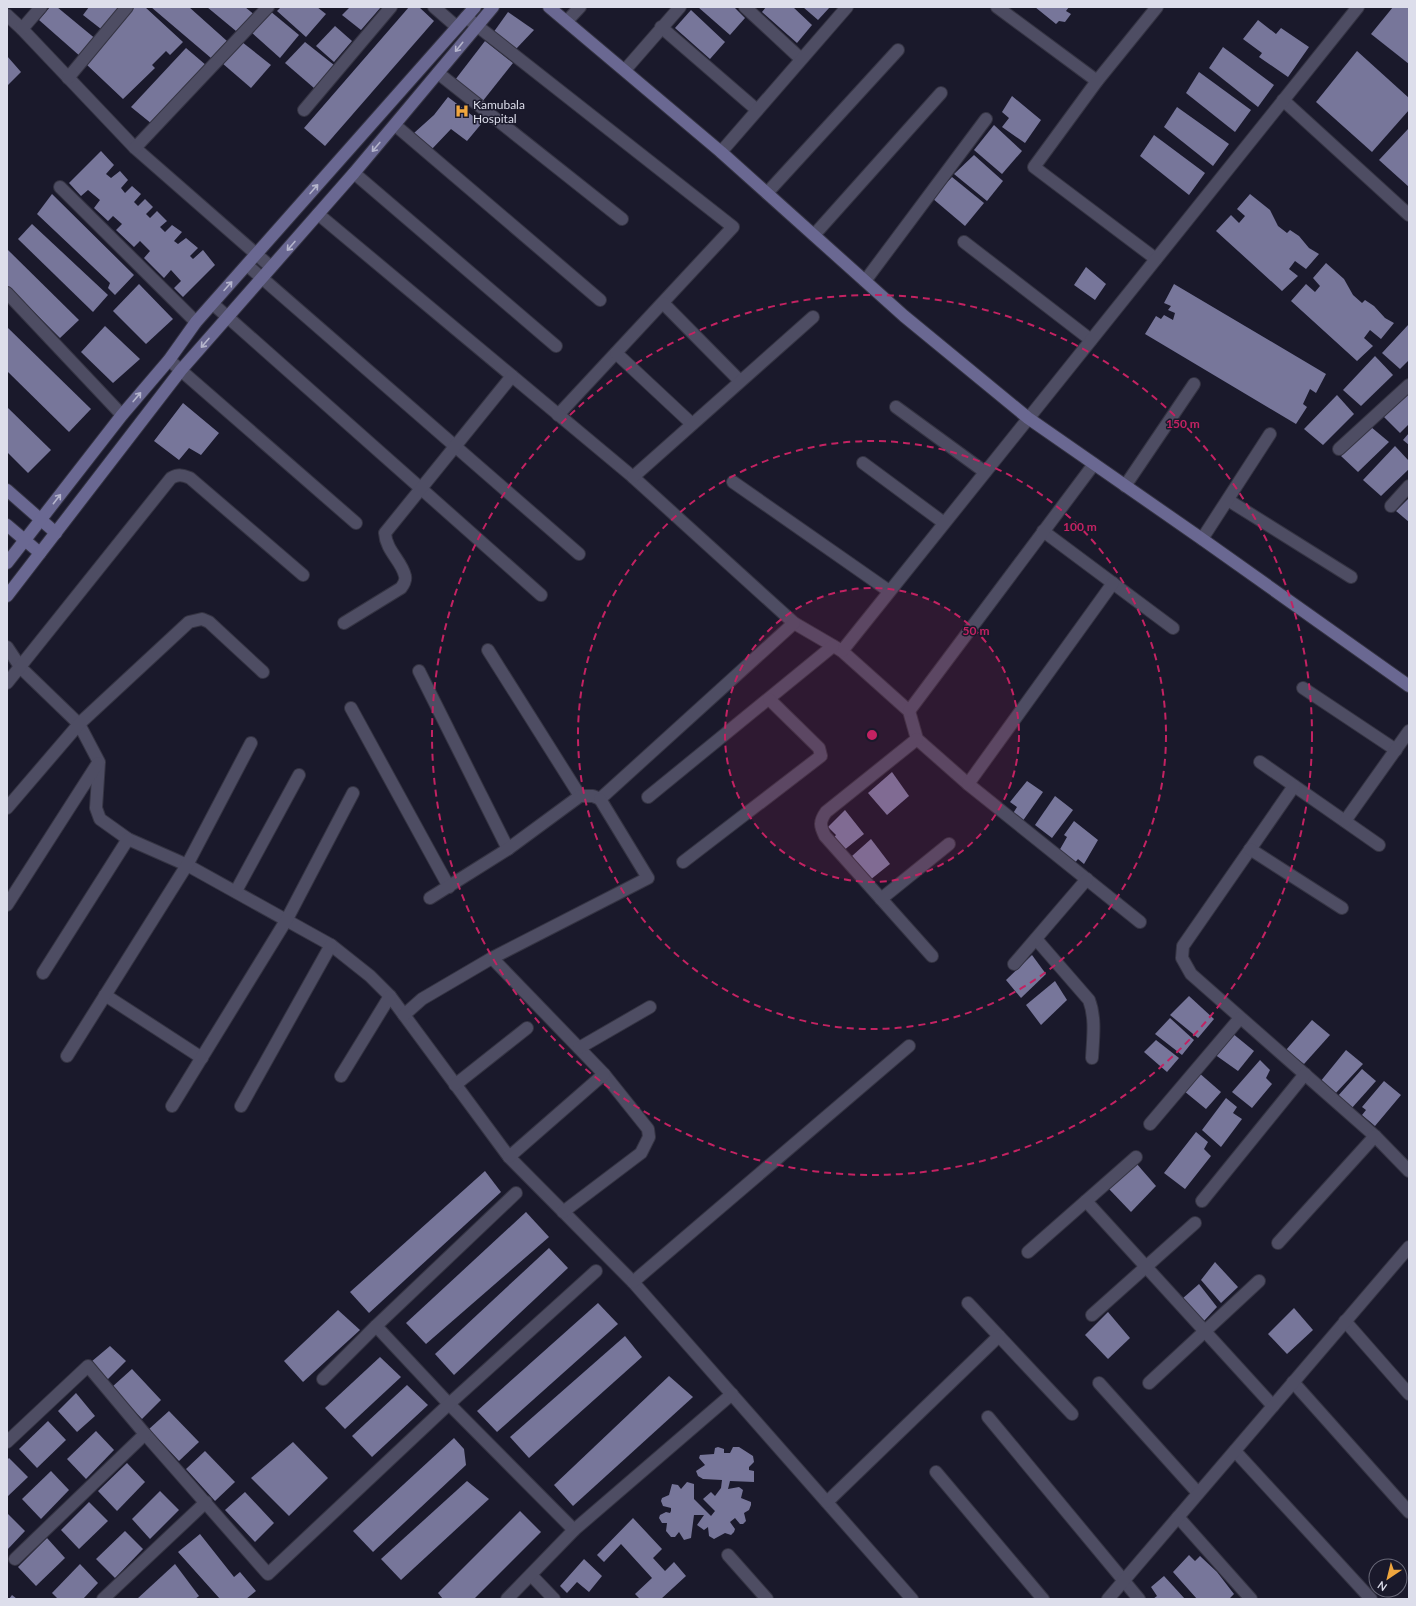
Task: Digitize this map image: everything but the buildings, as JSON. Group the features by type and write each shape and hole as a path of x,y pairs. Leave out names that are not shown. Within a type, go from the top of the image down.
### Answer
{"street":[{"path":"22,29 40,7"},
{"path":"68,78 127,7"},
{"path":"134,148 268,7"},
{"path":"304,110 391,7"},
{"path":"434,7 457,27"},
{"path":"7,563 122,415 169,360 196,322 257,255 475,7"},
{"path":"7,596 181,370 354,174 493,7"},
{"path":"549,7 767,192 904,316 1028,418 1409,686"},
{"path":"567,21 580,7"},
{"path":"625,70 680,7"},
{"path":"745,7 802,59"},
{"path":"721,152 847,7"},
{"path":"997,7 1097,81"},
{"path":"1156,259 1034,167 1097,81 1157,7"},
{"path":"648,797 769,699 838,648 889,591 1358,7"},
{"path":"7,15 134,148 272,268"},
{"path":"466,17 734,227 558,415"},
{"path":"661,27 757,110"},
{"path":"767,192 898,50"},
{"path":"438,74 622,218"},
{"path":"814,235 942,93"},
{"path":"1283,100 1409,215"},
{"path":"865,281 986,119"},
{"path":"395,125 600,300"},
{"path":"354,174 556,346"},
{"path":"60,187 196,322"},
{"path":"318,214 632,477 794,623 838,648 909,711 917,739 968,784 1140,922"},
{"path":"964,242 1091,340"},
{"path":"247,265 263,277 579,554"},
{"path":"7,293 122,415"},
{"path":"663,303 740,381"},
{"path":"213,304 541,595"},
{"path":"632,477 813,317"},
{"path":"616,353 692,424"},
{"path":"169,360 356,523"},
{"path":"344,624 401,588 405,583 405,576 385,541 385,533 422,490 455,446 512,376"},
{"path":"1125,486 1194,384"},
{"path":"1339,450 1409,385"},
{"path":"896,407 985,472"},
{"path":"1202,539 1270,434"},
{"path":"863,463 944,523"},
{"path":"909,711 1094,464"},
{"path":"7,683 21,668 171,478 177,475 190,478 303,575"},
{"path":"733,482 889,591"},
{"path":"1392,506 1409,486"},
{"path":"7,490 56,533"},
{"path":"1228,500 1350,577"},
{"path":"7,524 40,553"},
{"path":"1043,531 1173,628"},
{"path":"968,784 1112,583"},
{"path":"7,808 79,724 189,622 202,619 209,622 263,672"},
{"path":"600,799 794,623"},
{"path":"7,647 21,668 79,724 99,762 96,808 100,819 128,839 188,865 287,919 331,945 370,976 390,996 509,1157 633,1282 912,1599"},
{"path":"488,650 580,796"},
{"path":"419,671 508,849"},
{"path":"1303,688 1396,750"},
{"path":"683,862 820,756 819,748 769,699"},
{"path":"351,708 449,887"},
{"path":"1345,821 1409,731"},
{"path":"917,739 826,812 820,820 820,828 825,836 932,956"},
{"path":"67,1056 188,865 251,743"},
{"path":"7,905 99,762"},
{"path":"1260,762 1379,845"},
{"path":"236,891 299,775"},
{"path":"1294,786 1183,946 1182,958 1191,974 1375,1136 1409,1171"},
{"path":"172,1106 287,919 353,793"},
{"path":"404,1016 422,999 492,958 648,878 600,799 593,796 580,796 508,849 430,898"},
{"path":"42,974 128,839"},
{"path":"881,899 949,844"},
{"path":"1250,849 1342,908"},
{"path":"1014,964 1087,879"},
{"path":"1036,940 1090,1000 1093,1008 1092,1058"},
{"path":"241,1106 331,945"},
{"path":"492,958 604,1074 648,1129 649,1137 641,1153 564,1212"},
{"path":"105,995 202,1058"},
{"path":"341,1076 390,996"},
{"path":"579,1048 650,1007"},
{"path":"1150,1124 1240,1018"},
{"path":"455,1085 527,1028"},
{"path":"633,1282 909,1046"},
{"path":"509,1157 604,1074"},
{"path":"1202,1201 1305,1074"},
{"path":"1278,1243 1375,1136"},
{"path":"1028,1252 1136,1157"},
{"path":"323,1379 376,1326 516,1193"},
{"path":"1086,1201 1273,1406"},
{"path":"1092,1315 1194,1223"},
{"path":"1108,1599 1409,1247"},
{"path":"7,1442 88,1366 145,1434 268,1574 449,1404 596,1271"},
{"path":"1149,1383 1259,1280"},
{"path":"968,1303 1072,1414"},
{"path":"1345,1321 1409,1394"},
{"path":"376,1326 449,1404 574,1530"},
{"path":"827,1502 999,1336"},
{"path":"1293,1382 1409,1512"},
{"path":"1098,1383 1198,1493"},
{"path":"507,1599 574,1530 732,1394"},
{"path":"988,1417 1139,1599"},
{"path":"15,1559 145,1434"},
{"path":"1235,1451 1371,1599"},
{"path":"936,1472 1043,1599"},
{"path":"103,1599 206,1502"},
{"path":"1178,1517 1251,1599"},
{"path":"728,1555 767,1599"},
{"path":"531,1575 554,1599"}],"place":[{"name":"Kamubala Hospital","path":"462,111"}]}
